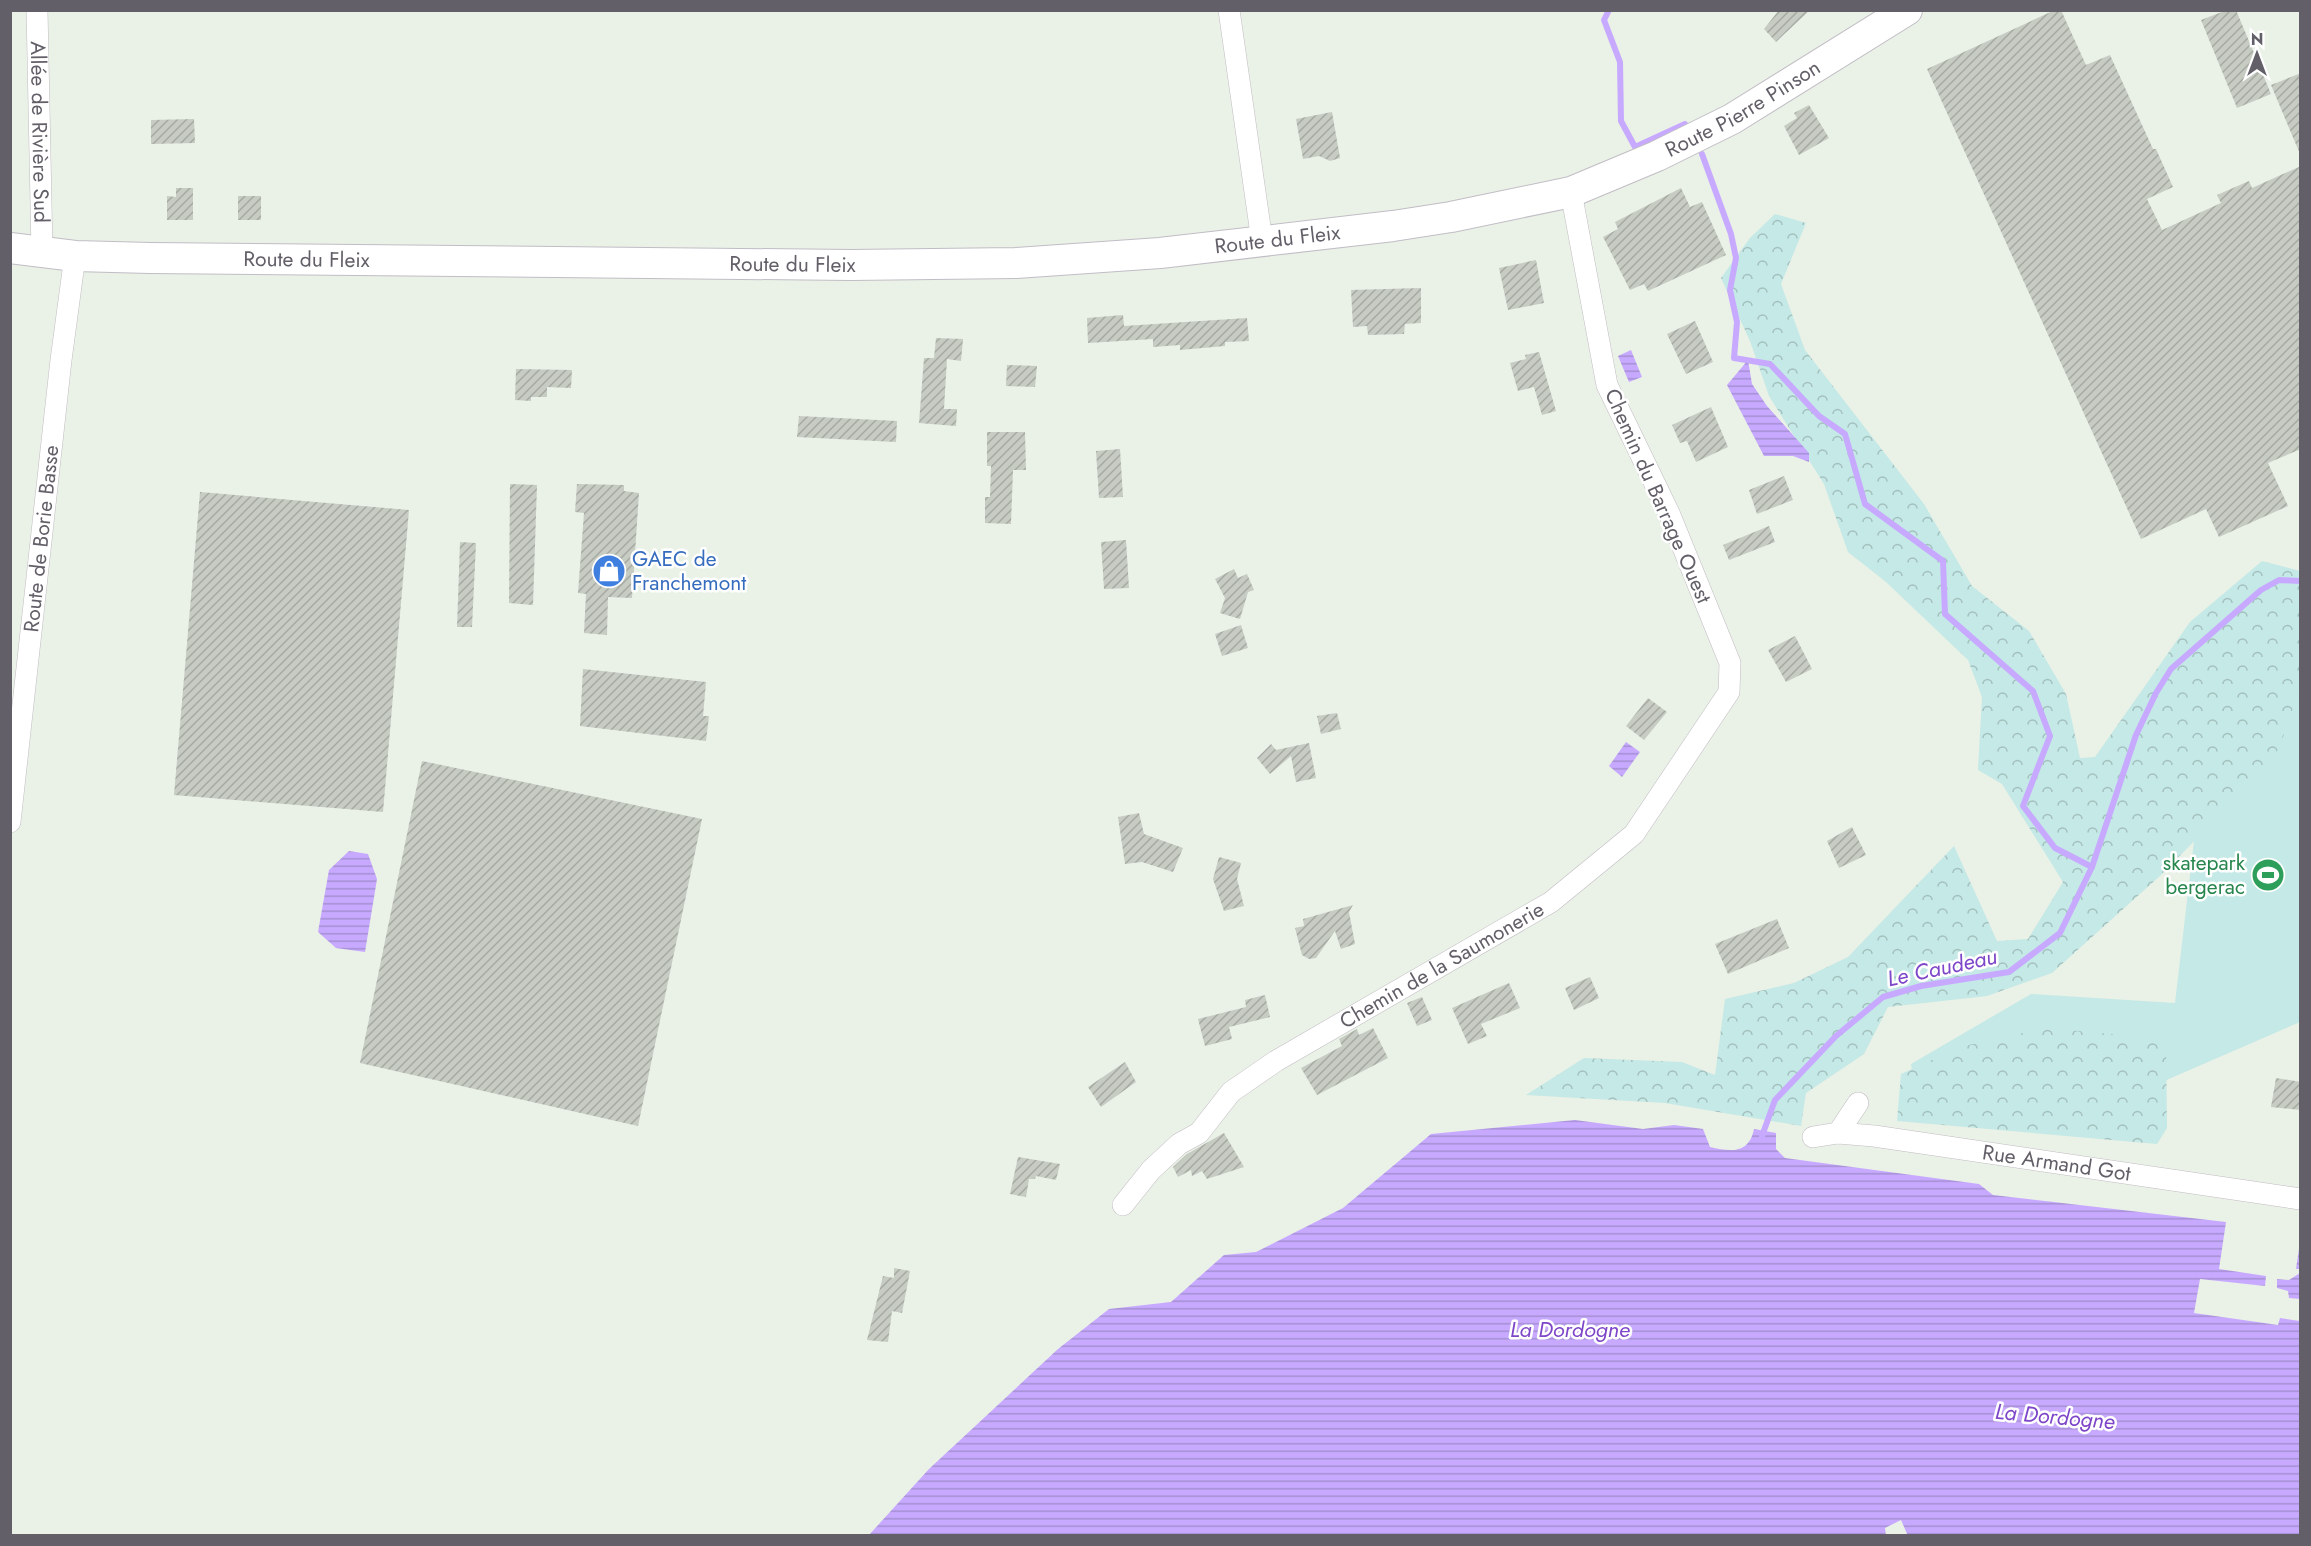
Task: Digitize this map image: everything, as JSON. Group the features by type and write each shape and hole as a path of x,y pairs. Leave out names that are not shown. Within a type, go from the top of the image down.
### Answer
{"main road":[{"name":"Route Pierre Pinson","path":"1570,192 1657,156 1732,119 1907,10"},
{"name":"Route du Fleix","path":"10,248 75,256 504,262 898,264 1026,262 1160,253 1450,217 1570,192"}],"street":[{"name":"Allée de Rivière Sud","path":"37,10 42,252"},
{"path":"1229,10 1262,241"},
{"name":"Chemin du Barrage Ouest","path":"1570,192 1607,385 1669,513 1730,663 1729,692"},
{"name":"Route de Borie Basse","path":"10,822 61,360 75,256"},
{"name":"Chemin de la Saumonerie","path":"1123,1205 1151,1170 1179,1144 1199,1133 1231,1092 1276,1061 1551,902 1634,834 1729,692"},
{"path":"1838,1133 1858,1103"},
{"name":"Rue Armand Got","path":"1813,1137 1838,1133 2051,1161 2301,1198"}],"green space":[{"path":"1775,214 1806,223 1781,284 1805,350 1924,504 1972,586 2029,631 2066,694 2080,758 2095,757 2190,622 2262,561 2300,571 2300,688 2279,749 2161,875 2052,973 1987,996 1888,1007 1864,1054 1806,1093 1801,1126 1665,1103 1526,1095 1584,1058 1682,1062 1715,1075 1725,999 1794,983 1848,957 1954,846 1997,941 2028,939 2063,882 2002,784 1978,770 1982,697 1968,660 1886,582 1848,552 1824,484 1769,396 1750,341 1721,278 1750,238"},
{"path":"2300,684 2300,1022 2056,1128 1920,1121 1911,1064 2031,994 2175,1003 2198,807"},
{"path":"2045,1028 2166,1039 2167,1128 2157,1144 1897,1121 1901,1074 1960,1047"}],"water":[{"path":"1631,350 1642,377 1629,382 1618,356"},
{"path":"1748,360 1752,384 1767,406 1809,453 1809,462 1793,456 1764,456 1727,385"},
{"path":"1626,742 1640,752 1622,777 1609,766"},
{"path":"349,851 368,854 377,879 365,952 336,948 318,932 329,870"},
{"name":"La Dordogne","path":"1575,1120 1643,1129 1674,1125 1703,1129 1710,1147 1725,1150 1743,1147 1752,1137 1754,1129 1776,1133 1776,1149 1785,1158 1979,1184 1993,1195 2226,1222 2219,1269 2266,1276 2265,1286 2200,1279 2194,1313 2278,1325 2280,1318 2300,1321 2300,1535 1908,1536 1901,1520 1885,1528 1886,1536 869,1535 929,1469 1058,1349 1109,1309 1171,1302 1224,1255 1256,1252 1343,1208 1431,1134"},
{"path":"2300,1242 2300,1269 2296,1269"},
{"path":"2300,1273 2300,1299 2289,1298 2288,1291 2277,1288 2277,1279 2289,1280"}],"building":[{"path":"1779,10 1810,10 1776,42 1764,29"},
{"path":"2055,10 2061,10 2086,65 2110,55 2153,149 2156,149 2173,187 2147,199 2162,230 2221,203 2217,195 2249,181 2252,188 2301,166 2301,449 2268,463 2288,506 2219,537 2206,509 2141,539 1927,69"},
{"path":"2227,10 2236,10 2271,94 2237,108 2201,20"},
{"path":"2301,73 2301,154 2300,154 2271,85"},
{"path":"1809,105 1829,138 1799,155 1784,126 1797,118 1794,113"},
{"path":"1332,112 1340,158 1330,161 1319,156 1303,159 1296,119"},
{"path":"194,119 195,143 151,144 151,120"},
{"path":"176,188 193,188 193,220 167,220 167,196 176,197"},
{"path":"1681,188 1690,207 1702,202 1726,255 1648,291 1644,284 1630,290 1603,237 1618,229 1615,222"},
{"path":"238,196 261,196 261,220 238,220"},
{"path":"1536,260 1544,303 1508,310 1499,268"},
{"path":"1421,288 1421,323 1405,324 1404,334 1368,335 1367,326 1353,327 1351,290"},
{"path":"1123,315 1124,326 1247,318 1249,341 1225,342 1225,346 1180,350 1180,345 1153,347 1153,339 1088,343 1087,318"},
{"path":"1695,321 1713,362 1686,374 1667,334"},
{"path":"936,338 963,339 961,361 947,359 944,409 957,409 956,426 919,423 924,358 934,358"},
{"path":"1539,352 1556,411 1542,415 1534,387 1518,391 1510,363 1526,359 1525,355"},
{"path":"1007,365 1037,366 1035,387 1006,386"},
{"path":"516,369 572,370 571,388 547,387 547,397 531,397 531,401 515,400"},
{"path":"1711,407 1728,447 1696,462 1687,441 1680,443 1672,425"},
{"path":"799,416 897,421 896,442 797,437"},
{"path":"987,432 1025,432 1026,470 1013,470 1011,524 985,523 985,497 990,497 991,466 987,466"},
{"path":"1120,449 1123,497 1099,498 1096,451"},
{"path":"1784,476 1793,500 1757,514 1749,490"},
{"path":"510,484 537,485 533,605 509,603"},
{"path":"577,484 624,485 624,491 639,493 632,598 608,597 607,635 584,633 586,594 578,593 584,513 575,512"},
{"path":"200,492 409,510 383,812 174,795"},
{"path":"1769,526 1775,542 1729,560 1723,545"},
{"path":"1126,540 1129,588 1104,589 1101,542"},
{"path":"460,542 476,543 472,627 457,627"},
{"path":"1234,569 1238,578 1247,574 1254,590 1248,592 1240,619 1220,613 1225,598 1215,579"},
{"path":"1241,625 1248,648 1222,656 1215,634"},
{"path":"1795,636 1812,669 1786,682 1768,650"},
{"path":"583,669 706,682 703,716 709,716 706,741 580,726"},
{"path":"1648,698 1667,712 1644,740 1626,726"},
{"path":"1337,713 1341,729 1321,734 1317,716"},
{"path":"1309,743 1316,778 1296,782 1291,756 1270,774 1257,758 1271,744 1276,750"},
{"path":"422,761 702,819 638,1126 360,1063"},
{"path":"1139,813 1144,834 1183,848 1173,872 1142,862 1125,864 1118,817"},
{"path":"1852,827 1866,855 1839,868 1827,841"},
{"path":"1219,857 1241,863 1237,879 1244,906 1224,911 1213,879"},
{"path":"1353,905 1349,912 1355,944 1341,949 1335,931 1316,958 1309,959 1302,955 1295,928 1304,926 1303,919"},
{"path":"1777,919 1789,948 1728,974 1715,944"},
{"path":"1590,977 1599,998 1574,1010 1565,988"},
{"path":"1509,983 1520,1008 1481,1024 1487,1036 1468,1044 1452,1008"},
{"path":"1265,995 1270,1017 1229,1027 1232,1039 1205,1046 1198,1019 1246,1007 1245,1000"},
{"path":"1422,997 1432,1020 1417,1026 1407,1003"},
{"path":"1373,1028 1388,1058 1317,1095 1301,1068 1342,1046 1339,1039 1357,1029 1359,1035"},
{"path":"1125,1062 1136,1082 1101,1107 1088,1087"},
{"path":"2276,1078 2301,1082 2301,1110 2271,1107"},
{"path":"1224,1133 1244,1167 1207,1179 1202,1171 1192,1176 1191,1170 1178,1177 1173,1167 1187,1154"},
{"path":"1018,1157 1060,1164 1056,1180 1036,1176 1035,1179 1029,1179 1026,1197 1010,1194"},
{"path":"894,1268 910,1271 902,1313 892,1311 888,1342 867,1340 883,1276 894,1278"}],"waterway":[{"path":"1609,10 1604,20 1620,62 1621,121 1635,147 1685,124"},
{"path":"1702,154 1731,234 1736,258 1730,290 1737,322 1734,358 1770,364 1819,416 1845,434 1865,504 1943,561 1945,614 2033,691 2050,736 2023,806 2055,848 2092,867"},
{"name":"Le Caudeau","path":"1762,1136 1775,1100 1836,1036 1883,997 1921,986 2009,972 2060,933 2092,867 2136,735 2156,693 2171,669 2261,590 2279,580 2300,581"}],"place":[{"name":"GAEC de Franchemont","path":"609,571"},
{"name":"skatepark bergerac","path":"2268,875"}]}
